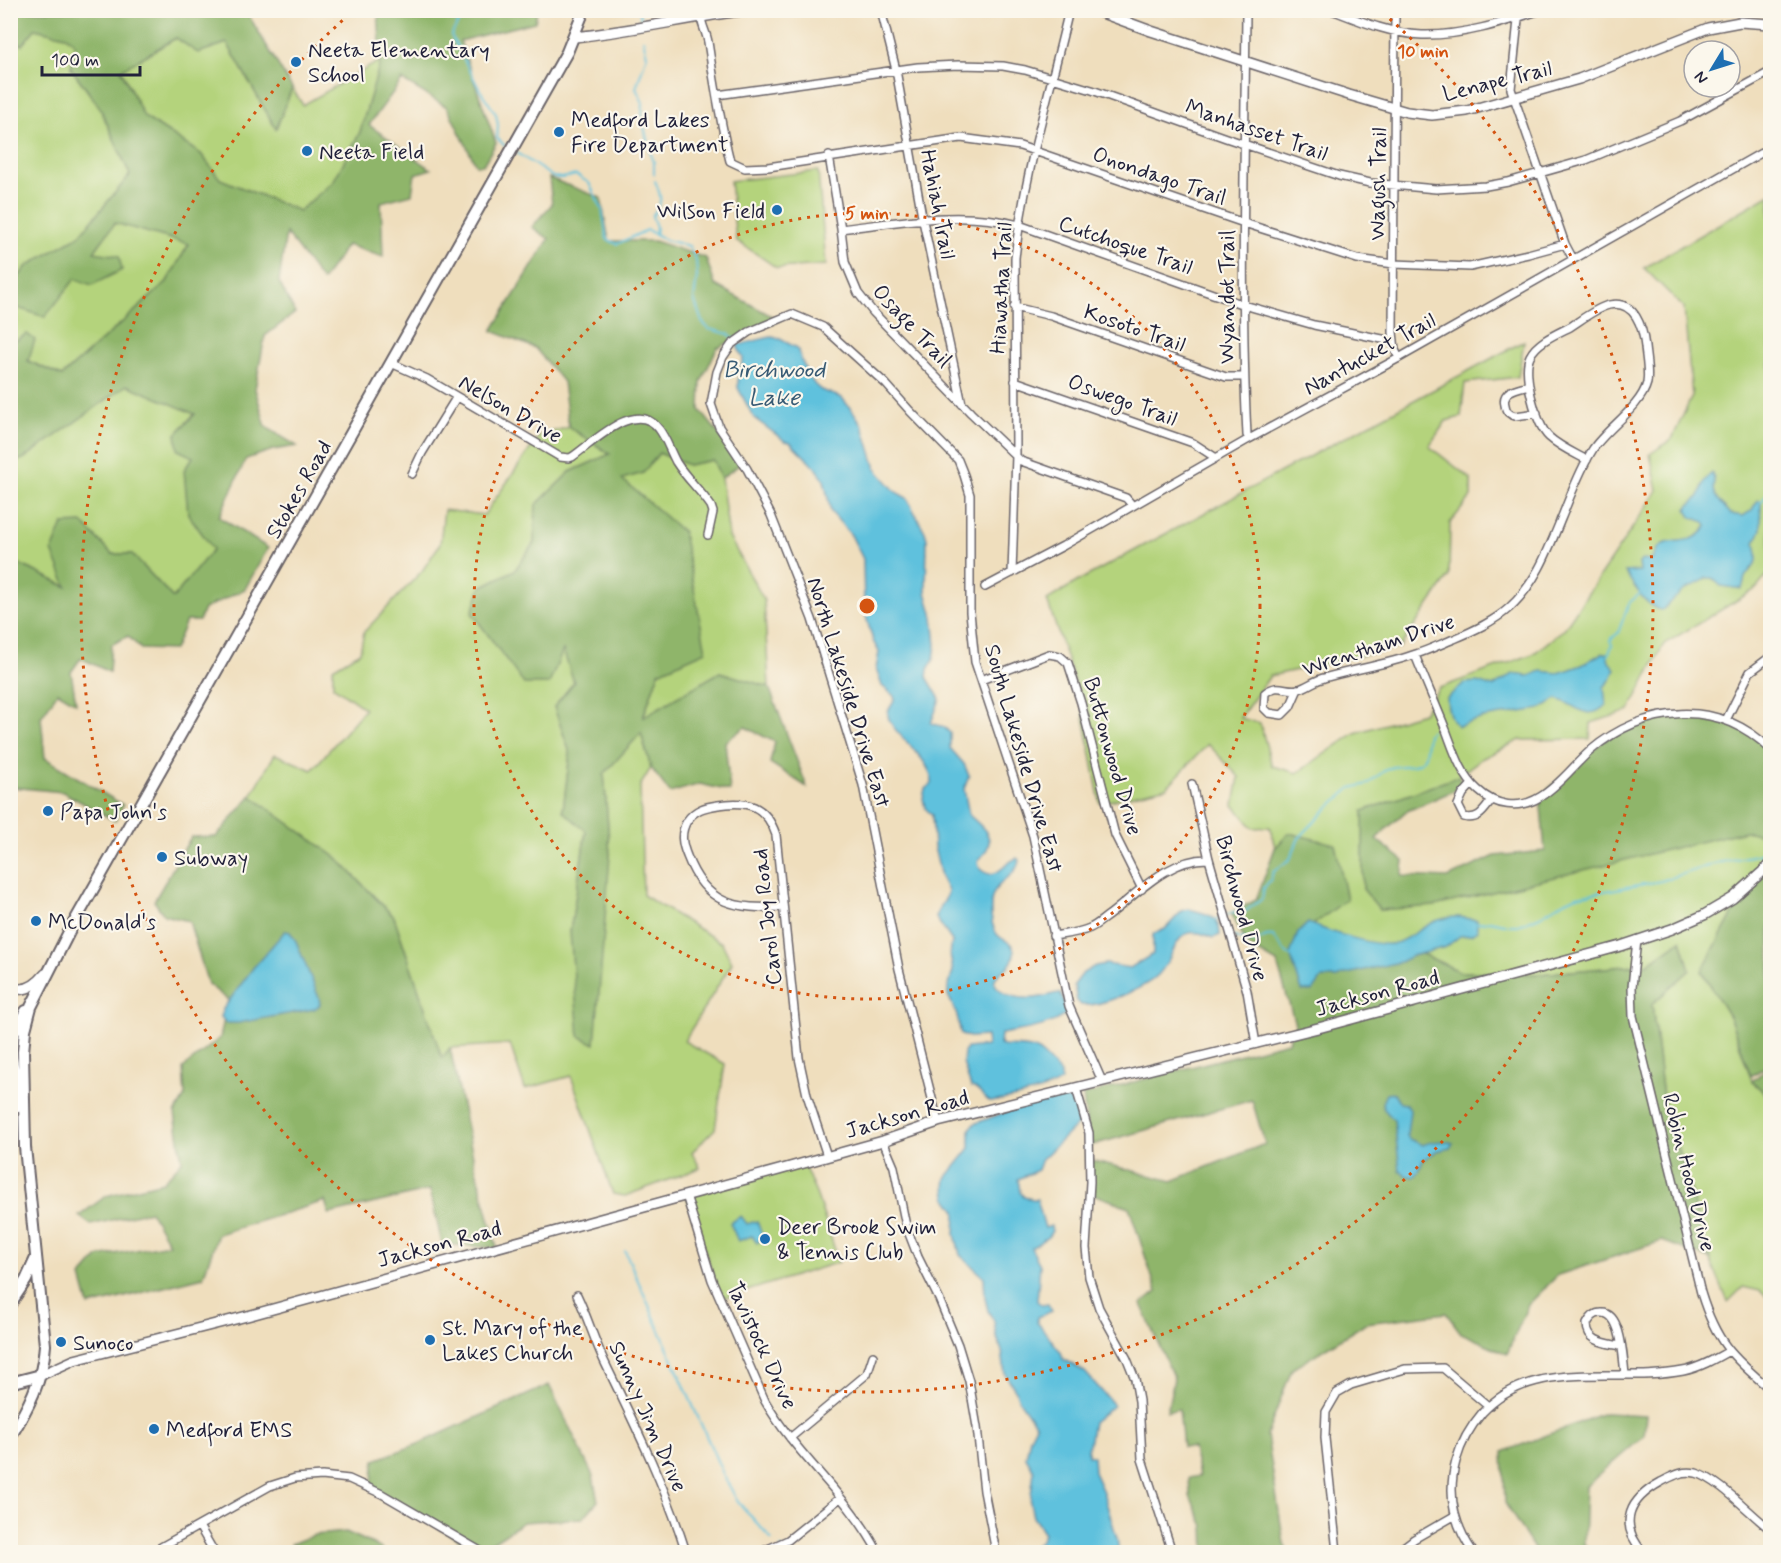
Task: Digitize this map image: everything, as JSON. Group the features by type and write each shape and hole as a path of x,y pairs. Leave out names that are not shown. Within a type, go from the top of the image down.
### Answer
{"main road":[{"name":"Stokes Road","path":"10,1437 30,1403 40,1375 45,1334 25,1147 11,1061 16,1033 41,984 574,37 584,10"},
{"name":"Stokes Road","path":"16,1033 25,1147"},
{"path":"10,1304 32,1269 37,1254"},
{"path":"10,1383 40,1375"}],"street":[{"path":"195,10 202,12 209,10"},
{"path":"574,37 631,30 701,13 748,10"},
{"name":"Hahiah Trail","path":"881,10 896,70 923,219 962,404"},
{"name":"Hiawatha Trail","path":"1012,573 1016,455 1015,258 1019,225 1035,151 1070,10"},
{"name":"Lenape Trail","path":"1094,10 1396,110 1432,115 1455,113 1602,71 1708,28 1740,22 1770,24"},
{"name":"Wyandot Trail","path":"1246,10 1244,377 1249,439"},
{"path":"1332,10 1395,31 1424,35 1494,26 1519,14 1541,10"},
{"name":"Wagush Trail","path":"1395,10 1394,340 1395,350 1399,357"},
{"path":"701,13 717,95"},
{"path":"1519,14 1511,89 1539,173 1573,259"},
{"name":"Manhasset Trail","path":"717,95 896,70 939,66 997,65 1026,70 1092,90 1339,176 1370,183 1429,189 1508,182 1586,160 1680,121 1770,72"},
{"name":"Onondago Trail","path":"717,95 730,161 740,167 774,166 961,138 1009,143 1357,259 1394,264 1470,267 1565,243"},
{"name":"Nantucket Trail","path":"985,587 1063,546 1249,439 1770,148"},
{"name":"Osage Trail","path":"829,156 845,262 858,293 873,312 1021,461 1126,498 1132,505"},
{"name":"Cutchoque Trail","path":"841,228 923,219 978,218 1019,225 1244,305 1314,325 1394,340"},
{"name":"Wrentham Drive","path":"1298,690 1290,706 1282,714 1269,713 1264,708 1265,693 1271,688 1298,690 1321,679 1414,655 1492,621 1526,590 1544,561 1578,476 1587,460 1598,443 1637,401 1646,387 1648,378 1644,330 1640,321 1628,308 1616,305 1609,305 1544,341 1528,359 1529,385 1540,425 1547,436 1557,444 1587,460"},
{"name":"Kosoto Trail","path":"1014,307 1050,316 1226,377 1244,377"},
{"name":"South Lakeside Drive East","path":"779,320 796,314 823,327 886,384 909,411 958,460 970,495 970,626 974,653 1031,827 1066,997 1102,1081"},
{"name":"North Lakeside Drive East","path":"779,320 743,335 732,344 723,357 714,380 711,404 719,427 747,469 771,515 813,619 863,785 899,969 938,1122"},
{"name":"Nelson Drive","path":"392,363 478,408 560,457 572,457 625,420 638,416 645,418 659,429 677,463 711,506 708,535"},
{"name":"Oswego Trail","path":"1015,381 1193,443 1216,458"},
{"path":"1529,385 1509,392 1504,399 1504,405 1506,410 1515,416 1537,412"},
{"path":"412,474 422,453 456,398"},
{"name":"Buttonwood Drive","path":"981,680 1050,654 1060,656 1068,664 1081,703 1115,835 1142,889"},
{"path":"1414,655 1462,769 1472,784 1497,803 1525,804 1542,796 1591,750 1613,734 1652,718 1690,712 1726,720 1736,723 1758,737 1770,749"},
{"path":"1726,720 1750,672 1770,657"},
{"name":"Birchwood Drive","path":"1192,784 1209,859 1247,991 1256,1044"},
{"path":"1472,784 1463,794 1458,805 1464,817 1474,818 1480,815 1492,800"},
{"name":"Carol Joy Road","path":"783,907 749,908 733,904 712,893 693,872 683,845 682,834 692,814 702,808 742,802 751,805 768,817 776,835 799,1058 807,1095 827,1156"},
{"path":"1053,936 1093,927 1166,870 1190,861 1209,859"},
{"name":"Jackson Road","path":"40,1375 74,1360 251,1315 883,1141 938,1122 1256,1044 1637,940 1672,929 1719,907 1770,865"},
{"name":"Robin Hood Drive","path":"1637,940 1632,987 1633,1016 1701,1293 1713,1326 1729,1351 1770,1389"},
{"path":"10,986 17,989 27,988 37,983 49,970"},
{"path":"10,1005 16,1033"},
{"path":"1076,1088 1089,1133 1090,1182 1086,1248 1089,1277 1099,1308 1127,1359 1135,1379 1139,1401 1142,1460 1172,1552"},
{"path":"883,1141 894,1167 906,1226 943,1309 969,1381 986,1506 996,1552"},
{"name":"Tavistock Drive","path":"686,1195 712,1280 765,1401 775,1419 865,1528 878,1552"},
{"name":"Sunny Jim Drive","path":"577,1294 606,1366 666,1497 686,1552"},
{"path":"1620,1346 1594,1340 1589,1335 1587,1324 1590,1318 1601,1313 1609,1314 1613,1318 1619,1332 1625,1374"},
{"path":"1473,1552 1454,1516 1453,1483 1458,1453 1469,1430 1488,1406 1508,1392 1532,1382 1561,1377 1683,1371 1729,1351"},
{"path":"790,1438 867,1374 873,1356"},
{"path":"1337,1552 1325,1438 1326,1412 1337,1393 1351,1385 1405,1369 1443,1368 1488,1406"},
{"path":"1643,1552 1636,1544 1629,1528 1632,1506 1647,1490 1682,1472 1696,1473 1714,1481 1770,1529"},
{"path":"152,1552 261,1491 283,1482 308,1476 337,1477 360,1484 382,1494 482,1552"},
{"path":"761,1552 788,1540 840,1498"},
{"path":"1396,1552 1454,1516"},
{"path":"199,1526 214,1552"}],"green space":[{"path":"11,11 246,11 292,88 276,129 227,43 198,53 176,38 121,70 144,117 201,154 220,179 299,211 333,182 360,132 381,60 378,11 537,11 535,22 460,41 496,143 483,165 476,165 447,107 402,80 369,125 431,169 415,174 412,194 381,202 383,257 347,245 322,281 286,233 279,282 295,313 265,336 255,389 266,427 297,446 273,450 246,459 219,517 268,548 245,589 204,609 199,621 186,621 174,650 141,649 128,636 111,645 109,672 81,658 71,672 76,703 58,692 41,717 45,758 123,805 115,821 63,792 11,787 10,544 17,563 67,587 52,551 63,524 82,523 112,554 132,554 173,598 213,549 188,514 184,470 193,457 178,450 176,434 195,414 127,385 23,459 11,462 11,343 27,334 35,340 28,361 62,376 166,283 189,244 115,223 94,252 119,256 122,270 92,285 75,279 45,317 12,306 11,287 27,266 79,236 130,175 100,108 71,68 75,44 66,36 35,29 22,45 11,38"},
{"path":"35,29 66,36 75,44 71,68 100,108 130,175 79,236 27,266 11,287 10,173 14,171 10,159 11,38 22,44"},
{"path":"176,38 198,53 227,43 276,129 292,88 303,105 381,60 360,132 333,182 299,211 220,179 201,154 144,117 121,69"},
{"name":"Wilson Field","path":"818,171 826,265 777,268 736,240 730,181"},
{"path":"549,178 601,198 609,241 654,241 706,258 715,285 779,320 717,348 701,382 700,410 742,463 721,478 713,460 688,465 659,453 643,473 622,479 683,532 706,651 659,672 643,717 720,672 769,687 807,787 770,763 775,742 745,727 725,742 730,791 700,784 670,793 651,768 641,733 604,774 610,855 595,1044 579,1036 570,932 586,831 563,811 570,753 554,707 574,682 563,650 549,684 524,684 472,613 481,587 515,570 534,543 536,505 570,472 610,454 569,427 563,382 535,348 492,331 549,239 532,227 552,204"},
{"path":"1770,194 1770,572 1756,589 1664,644 1629,711 1591,723 1590,739 1520,740 1481,759 1457,777 1364,811 1363,889 1381,910 1745,831 1769,836 1761,861 1702,971 1730,1018 1752,1081 1770,1098 1770,1300 1760,1291 1743,1287 1728,1302 1710,1259 1663,1098 1652,1004 1690,970 1681,940 1647,964 1540,974 1461,972 1422,954 1296,971 1296,938 1347,899 1289,834 1275,848 1270,827 1253,828 1234,805 1239,777 1208,744 1167,787 1100,803 1081,701 1047,600 1080,580 1524,341 1518,377 1465,383 1461,417 1446,421 1429,446 1471,479 1471,497 1450,523 1449,576 1400,647 1270,676 1240,718 1260,723 1272,766 1297,773 1355,733 1423,713 1439,688 1533,654 1564,629 1658,490 1650,454 1672,439 1692,396 1684,308 1644,268"},
{"path":"115,223 189,244 166,283 62,376 28,361 28,335 11,343 10,300 12,306 94,252"},
{"path":"127,385 195,413 176,434 193,457 188,513 214,549 173,598 132,554 112,554 82,523 68,587 17,563 11,544 11,462 23,459"},
{"path":"569,427 610,454 570,472 536,505 534,543 515,570 481,587 563,649 574,682 554,707 570,753 563,811 586,830 570,932 610,855 604,774 641,732 651,768 640,786 643,895 722,943 732,963 684,1041 725,1064 715,1129 692,1152 700,1168 625,1196 613,1194 571,1076 525,1089 510,1044 450,1048 442,1059 394,917 337,858 251,796 275,754 312,770 365,709 333,686 333,668 360,652 364,632 422,571 440,544 444,510 484,515 540,435"},
{"path":"659,453 688,465 713,460 721,478 729,537 764,600 769,687 720,672 643,718 659,672 621,479 643,473"},
{"path":"1659,715 1709,716 1750,733 1770,752 1770,1064 1751,1076 1730,1018 1702,971 1761,861 1768,836 1745,831 1435,906 1380,910 1363,889 1363,811 1457,777 1469,784 1405,812 1376,839 1404,861 1402,876 1448,878 1495,856 1545,851 1540,796 1606,739"},
{"path":"251,796 337,858 394,917 442,1058 450,1048 475,1166 497,1248 442,1244 430,1190 329,1214 325,1201 218,1234 203,1277 89,1306 81,1277 98,1257 169,1244 150,1211 91,1225 79,1216 106,1196 163,1182 182,1161 175,1113 185,1096 183,1068 220,1038 228,1000 208,984 189,921 164,915 154,901 191,837 216,837"},
{"path":"1289,833 1335,844 1347,899 1296,938 1296,971 1422,954 1461,972 1540,974 1647,964 1681,940 1690,970 1652,1004 1663,1098 1710,1259 1662,1241 1558,1275 1528,1305 1507,1354 1461,1333 1446,1313 1366,1323 1292,1369 1267,1435 1284,1544 1288,1552 1205,1552 1204,1526 1190,1496 1189,1478 1199,1476 1193,1448 1183,1447 1179,1409 1167,1411 1174,1379 1141,1304 1157,1292 1129,1207 1090,1193 1091,1160 1172,1181 1265,1144 1252,1100 1089,1146 1083,1095 1288,1042 1295,1024 1277,963 1248,946 1231,913 1256,900 1275,848"},
{"path":"1769,1067 1770,1069 1770,1098 1752,1081"},
{"name":"Deer Brook Swim & Tennis Club","path":"803,1163 817,1196 839,1262 721,1299 686,1195"},
{"path":"549,1385 593,1476 598,1501 583,1518 523,1522 479,1551 371,1489 375,1460 418,1444"},
{"path":"1604,1413 1646,1415 1644,1436 1586,1486 1584,1544 1591,1552 1536,1552 1505,1503 1503,1452"},
{"path":"346,1532 386,1552 294,1552 291,1544 314,1535"}],"water":[{"name":"Birchwood Lake","path":"772,337 797,348 807,374 815,385 821,390 842,398 855,414 863,426 876,469 896,492 907,498 925,532 927,539 926,592 933,617 936,645 934,659 928,669 927,677 940,699 931,723 944,727 950,733 950,748 964,764 969,776 964,789 969,815 984,829 989,838 987,849 978,862 980,869 991,874 999,871 1012,860 1017,858 1019,860 1015,871 998,886 992,897 991,912 994,929 1014,949 1011,963 995,978 994,982 1002,992 1014,997 1035,998 1060,993 1066,1014 1044,1025 1001,1034 1000,1045 1031,1048 1041,1054 1061,1074 1061,1081 1047,1088 991,1102 971,1087 963,1063 964,1052 967,1048 987,1046 986,1036 961,1035 957,1015 948,995 953,971 950,955 952,941 936,918 948,891 941,877 934,847 932,815 925,808 923,798 925,789 932,783 930,772 889,719 888,712 895,699 882,686 876,669 879,652 873,641 864,609 863,559 851,535 831,512 824,480 817,469 790,442 785,441 754,418 738,388 743,358 737,346"},
{"path":"1712,473 1716,495 1731,514 1743,516 1751,511 1758,500 1761,501 1761,529 1755,543 1757,561 1745,577 1742,589 1721,586 1712,578 1706,578 1684,591 1662,610 1657,609 1641,596 1625,572 1640,571 1639,563 1642,560 1651,561 1657,549 1663,544 1688,540 1701,533 1707,526 1705,522 1691,517 1687,509 1699,496"},
{"path":"1602,653 1607,653 1609,662 1615,669 1611,679 1604,687 1606,705 1593,713 1581,711 1556,699 1540,709 1483,718 1459,726 1450,714 1447,698 1464,683 1477,682 1493,687 1513,674 1529,676 1541,671 1558,673 1582,665"},
{"path":"1188,909 1214,919 1220,935 1213,938 1200,933 1190,933 1183,936 1165,967 1143,986 1099,1003 1081,1005 1077,1001 1074,985 1083,973 1095,966 1106,964 1130,968 1153,954 1153,934 1165,929 1182,911"},
{"path":"1449,917 1477,920 1477,931 1471,935 1460,936 1446,947 1412,956 1400,962 1337,978 1322,978 1313,991 1302,991 1290,954 1298,933 1308,923 1352,938 1388,944 1405,939 1433,922"},
{"path":"285,931 290,932 296,941 320,1005 314,1009 238,1023 226,1023 221,1017 223,1009 253,968"},
{"path":"1394,1093 1400,1103 1406,1104 1410,1110 1407,1135 1409,1139 1423,1145 1438,1141 1453,1143 1450,1148 1437,1151 1423,1160 1419,1172 1414,1177 1407,1176 1400,1171 1394,1120 1384,1109 1382,1103 1386,1094"},
{"path":"1063,1097 1076,1103 1080,1122 1042,1159 1038,1170 1018,1179 1020,1192 1024,1197 1037,1199 1045,1228 1051,1226 1052,1231 1048,1237 1031,1248 1040,1265 1037,1301 1042,1305 1048,1304 1052,1311 1037,1317 1037,1322 1061,1352 1063,1359 1085,1372 1114,1405 1093,1422 1088,1455 1093,1456 1094,1472 1103,1492 1119,1552 1029,1552 1041,1540 1044,1533 1033,1517 1030,1503 1034,1471 1026,1457 1030,1437 1036,1425 1005,1374 1002,1351 985,1298 984,1277 960,1255 955,1234 956,1211 946,1197 946,1178 970,1148 970,1129 974,1124 1024,1105"},
{"path":"741,1216 747,1224 757,1221 763,1238 757,1243 752,1236 738,1241 730,1223"}],"waterway":[{"path":"466,10 451,35 480,90 496,114 497,138 505,146"},
{"path":"639,10 642,25"},
{"path":"643,39 647,55 636,88 643,103 642,117 654,162 654,174"},
{"path":"517,153 553,177 576,175 589,183 602,209 607,239 617,244 647,230 666,240 689,246 696,260 697,276 694,299 702,322 709,329 729,334 741,346"},
{"path":"655,181 660,200 652,216 656,227 655,234"},
{"path":"1761,502 1770,490"},
{"path":"1608,656 1612,645 1610,640 1618,633 1629,603 1642,592"},
{"path":"1215,920 1233,912 1243,913 1262,899 1264,888 1273,872 1290,859 1299,838 1351,788 1368,784 1393,767 1421,762 1425,756 1428,734 1431,730"},
{"path":"1475,923 1490,921 1518,925 1577,896 1661,881 1717,863 1770,852"},
{"path":"1234,937 1252,941 1273,936 1287,954 1294,958"},
{"path":"625,1251 723,1474 738,1502 772,1540"},
{"path":"781,1548 786,1552"}],"place":[{"name":"Neeta Elementary School","path":"296,62"},
{"name":"Medford Lakes Fire Department","path":"559,132"},
{"name":"Neeta Field","path":"307,151"},
{"name":"Wilson Field","path":"777,210"},
{"name":"Papa John's","path":"48,811"},
{"name":"Subway","path":"162,857"},
{"name":"McDonald's","path":"36,921"},
{"name":"Deer Brook Swim & Tennis Club","path":"765,1239"},
{"name":"St. Mary of the Lakes Church","path":"430,1340"},
{"name":"Sunoco","path":"61,1342"},
{"name":"Medford EMS","path":"154,1429"}]}
